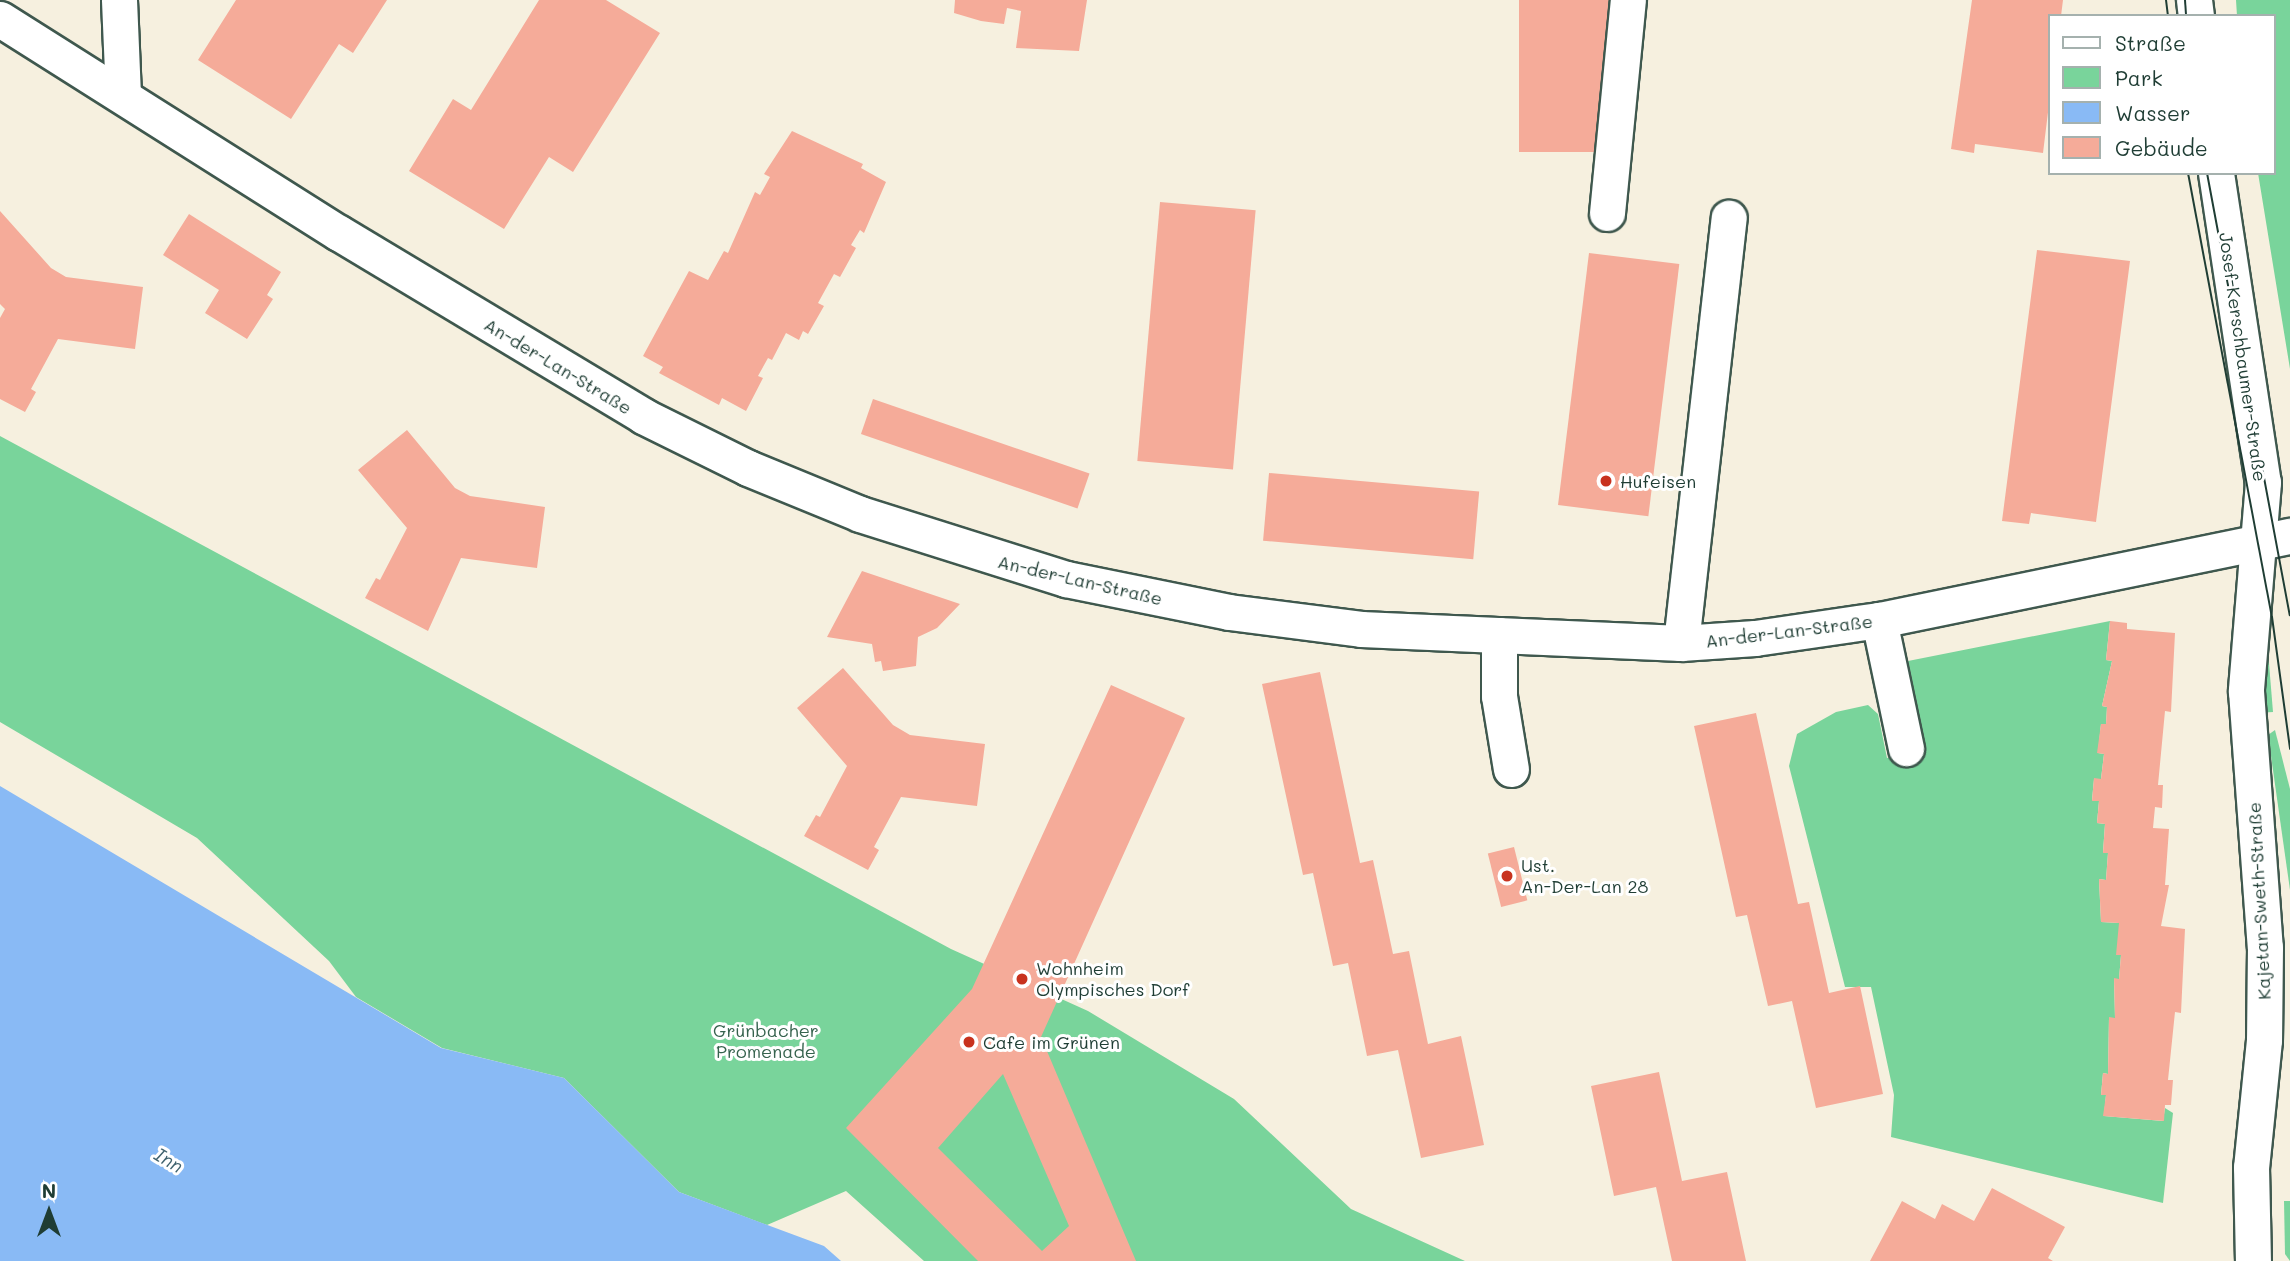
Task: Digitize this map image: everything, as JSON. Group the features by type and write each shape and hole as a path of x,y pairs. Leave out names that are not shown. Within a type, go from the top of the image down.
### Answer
{"street":[{"path":"119,0 123,96"},
{"path":"1607,214 1628,0"},
{"name":"An-der-Lan-Straße","path":"0,19 597,390 748,468 860,514 1005,564 1229,612 1361,629 1681,643 1755,638 1879,620 2275,539"},
{"name":"Josef-Kerschbaumer-Straße","path":"2216,175 2263,482 2275,539"},
{"path":"1681,643 1729,218"},
{"name":"Kajetan-Sweth-Straße","path":"2253,1261 2251,1167 2264,1040 2265,947 2246,691 2275,539"},
{"path":"1879,620 1906,748"},
{"path":"1499,635 1499,696 1511,769"}],"green space":[{"path":"2236,0 2290,0 2290,369 2258,175 2276,175 2276,14 2237,14"},
{"name":"Grünbacher Promenade","path":"0,436 951,949 1088,1011 1234,1099 1351,1209 1465,1261 924,1261 846,1191 767,1225 679,1192 564,1078 442,1048 356,997 329,961 197,838 0,722"},
{"path":"2265,615 2273,712 2257,713"},
{"path":"2110,621 2106,660 2112,661 2102,706 2107,707 2106,724 2101,724 2098,753 2104,754 2101,779 2094,779 2092,800 2099,801 2097,823 2105,824 2103,852 2108,853 2106,880 2099,879 2101,922 2119,923 2121,955 2119,979 2114,979 2115,1018 2109,1018 2108,1074 2103,1073 2101,1095 2106,1095 2104,1116 2163,1121 2165,1108 2173,1113 2163,1203 1891,1137 1894,1095 1871,987 1845,987 1789,766 1797,734 1836,712 1868,705 1878,714 1887,758 1926,748 1908,661"},
{"path":"2275,730 2290,789 2290,890 2268,735"},
{"path":"2284,1201 2290,1201 2290,1261 2285,1254"}],"water":[{"name":"Inn","path":"0,786 441,1048 564,1078 679,1192 824,1246 841,1261 0,1261"}],"building":[{"path":"236,0 387,0 353,53 339,44 291,119 198,60"},
{"path":"539,0 606,0 660,33 573,172 549,157 504,229 409,171 453,99 471,110"},
{"path":"955,0 1087,0 1079,51 1016,48 1021,11 1007,8 1004,24 981,21 954,13"},
{"path":"1519,0 1612,0 1612,152 1519,152"},
{"path":"1972,0 2063,0 2061,14 2048,14 2048,112 2043,153 1975,144 1974,153 1951,149"},
{"path":"792,131 863,164 861,168 886,182 864,233 860,230 851,245 856,248 840,277 834,274 818,303 824,306 808,334 803,331 799,340 786,333 772,360 768,358 758,376 763,378 746,411 722,398 719,405 659,373 663,367 643,356 689,271 708,280 724,251 728,253 755,192 760,195 770,177 764,174"},
{"path":"1160,202 1256,210 1233,469 1137,461"},
{"path":"0,211 51,268 66,277 143,287 135,349 58,339 31,389 36,392 25,412 0,399 0,318 5,309 0,304"},
{"path":"189,214 281,272 267,295 273,299 247,339 205,313 219,290 163,255"},
{"path":"2037,250 2130,261 2096,522 2031,513 2029,524 2002,521"},
{"path":"1589,253 1679,264 1648,516 1558,505"},
{"path":"873,399 1090,474 1077,509 861,434"},
{"path":"407,430 455,488 470,496 545,507 537,568 461,558 428,631 365,598 376,578 380,580 407,528 358,470"},
{"path":"1269,473 1479,491 1473,559 1263,541"},
{"path":"862,571 960,604 937,628 918,637 916,666 883,671 881,661 875,662 872,644 827,637"},
{"path":"2110,621 2127,623 2127,629 2175,633 2171,712 2165,711 2158,785 2163,785 2162,808 2155,807 2153,828 2169,829 2165,885 2169,885 2161,926 2185,929 2181,1013 2175,1012 2168,1080 2173,1080 2171,1105 2165,1105 2164,1121 2103,1116 2106,1095 2101,1095 2103,1073 2108,1074 2109,1017 2115,1018 2114,978 2119,979 2121,955 2116,955 2119,923 2101,922 2099,879 2106,880 2108,853 2103,853 2105,824 2097,823 2099,801 2092,801 2094,778 2101,779 2104,754 2097,753 2101,724 2106,724 2107,707 2102,706 2112,661 2106,660"},
{"path":"843,668 893,725 910,735 985,744 977,806 901,797 874,847 879,850 868,870 804,836 816,815 820,817 847,766 797,708"},
{"path":"1320,672 1360,863 1373,860 1393,954 1409,951 1428,1044 1461,1036 1484,1145 1421,1158 1398,1050 1367,1056 1348,963 1333,966 1313,873 1303,875 1262,684"},
{"name":"Wohnheim Olympisches Dorf","path":"1111,685 1185,718 1041,1037 1136,1261 978,1261 846,1128 972,989","holes":["1003,1074 1069,1226 1042,1251 938,1148"]},
{"path":"1756,713 1798,904 1809,902 1829,993 1860,986 1883,1094 1816,1108 1792,1001 1768,1006 1747,915 1736,917 1694,726"},
{"name":"Ust. An-Der-Lan 28","path":"1514,847 1527,900 1501,907 1488,854"},
{"path":"1659,1072 1682,1181 1727,1172 1746,1261 1672,1261 1656,1187 1614,1196 1591,1086"},
{"path":"1992,1188 2065,1227 2048,1258 2053,1261 1870,1261 1902,1201 1935,1219 1942,1204 1974,1221"}],"tram line":[{"path":"2166,0 2168,14"},
{"path":"2185,0 2186,14"},
{"path":"2188,175 2272,617 2290,749"},
{"path":"2207,175 2290,615"}],"place":[{"name":"Hufeisen","path":"1606,481"},
{"name":"Ust. An-Der-Lan 28","path":"1507,876"},
{"name":"Wohnheim Olympisches Dorf","path":"1022,979"},
{"name":"Cafe im Grünen","path":"969,1042"}]}
